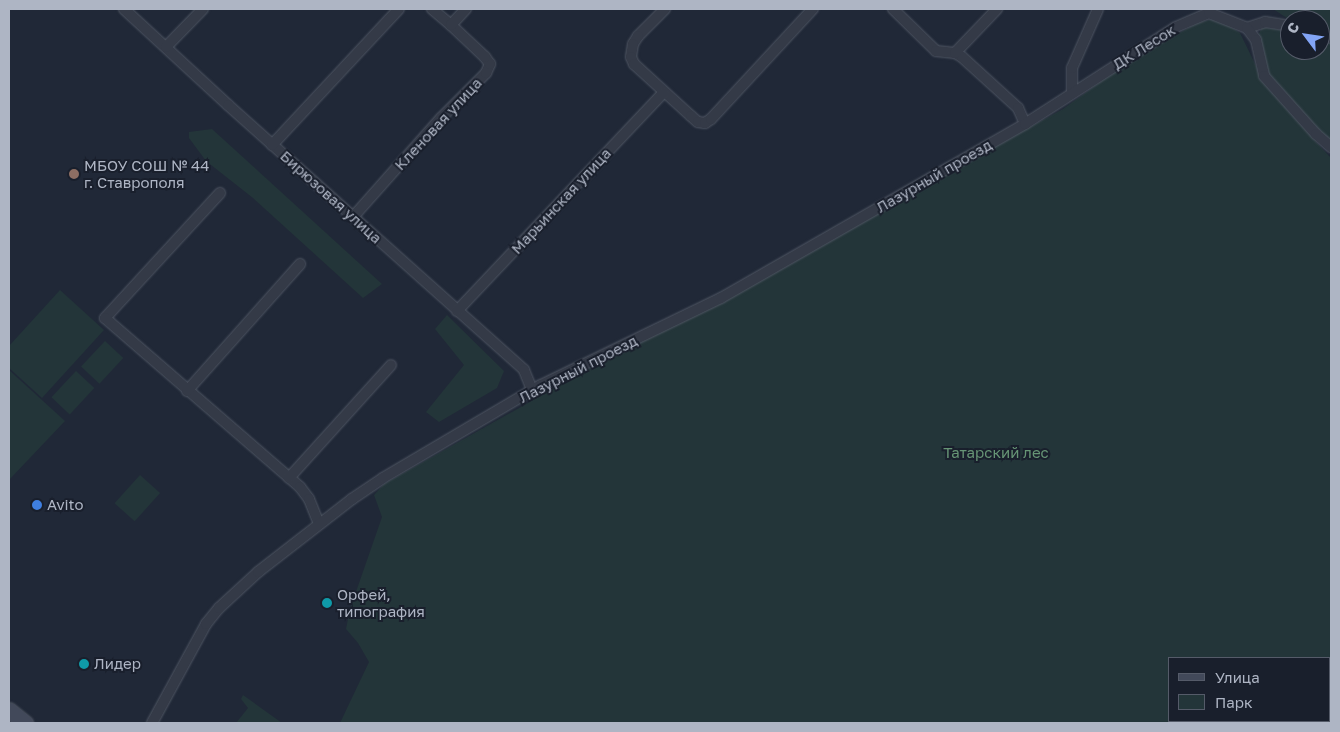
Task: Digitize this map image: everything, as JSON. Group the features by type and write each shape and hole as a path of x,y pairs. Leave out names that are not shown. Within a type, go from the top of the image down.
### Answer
{"main road":[{"path":"9,710 25,723"}],"street":[{"name":"Бирюзовая улица","path":"124,9 272,145 524,370 532,390"},
{"path":"166,47 203,9"},
{"path":"272,145 399,9"},
{"path":"432,9 451,25 466,9"},
{"path":"665,9 638,36 631,51 634,64 698,122 705,123 711,119 814,9"},
{"path":"893,9 936,52 955,53 1018,108 1025,124"},
{"path":"955,53 997,9"},
{"path":"1072,92 1072,68 1098,9"},
{"name":"ДК Лесок","path":"1072,92 1176,27 1208,13 1247,28"},
{"path":"1280,24 1265,22 1247,28 1256,40 1264,76 1316,134 1331,147"},
{"name":"Кленовая улица","path":"353,217 441,118 486,73 490,64 451,25"},
{"name":"Марьинская улица","path":"457,310 664,92"},
{"name":"Лазурный проезд","path":"152,723 206,624 219,608 236,590 319,524 383,478 532,390 721,298 1025,124 1072,92"},
{"path":"220,193 105,318 289,478 309,499 319,524"},
{"path":"187,391 300,264"},
{"path":"289,478 391,365"}],"green space":[{"path":"1273,9 1331,9 1331,31 1330,10 1280,10 1280,14"},
{"name":"Татарский лес","path":"1218,18 1240,33 1260,74 1331,158 1331,723 340,723 369,662 358,643 346,629 350,609 382,517 374,495 384,484 581,373 1063,109 1125,64 1197,23"},
{"path":"1262,27 1280,30 1280,60 1330,60 1331,41 1331,142 1317,131 1267,74 1257,38"},
{"path":"212,129 382,284 363,298 253,198 206,161 189,138 189,132"},
{"path":"60,290 104,330 42,398 9,368 9,346"},
{"path":"447,315 504,371 497,388 439,422 426,412 464,365 435,329"},
{"path":"105,341 123,358 99,384 81,367"},
{"path":"9,370 65,421 9,480"},
{"path":"76,371 94,388 70,414 51,397"},
{"path":"140,475 160,493 135,521 115,503"},
{"path":"243,695 282,723 236,723 248,708 241,699"}],"place":[{"name":"МБОУ СОШ № 44 г. Ставрополя","path":"74,174"},
{"name":"Avito","path":"37,505"},
{"name":"Орфей, типография","path":"327,603"},
{"name":"Лидер","path":"84,664"}]}
